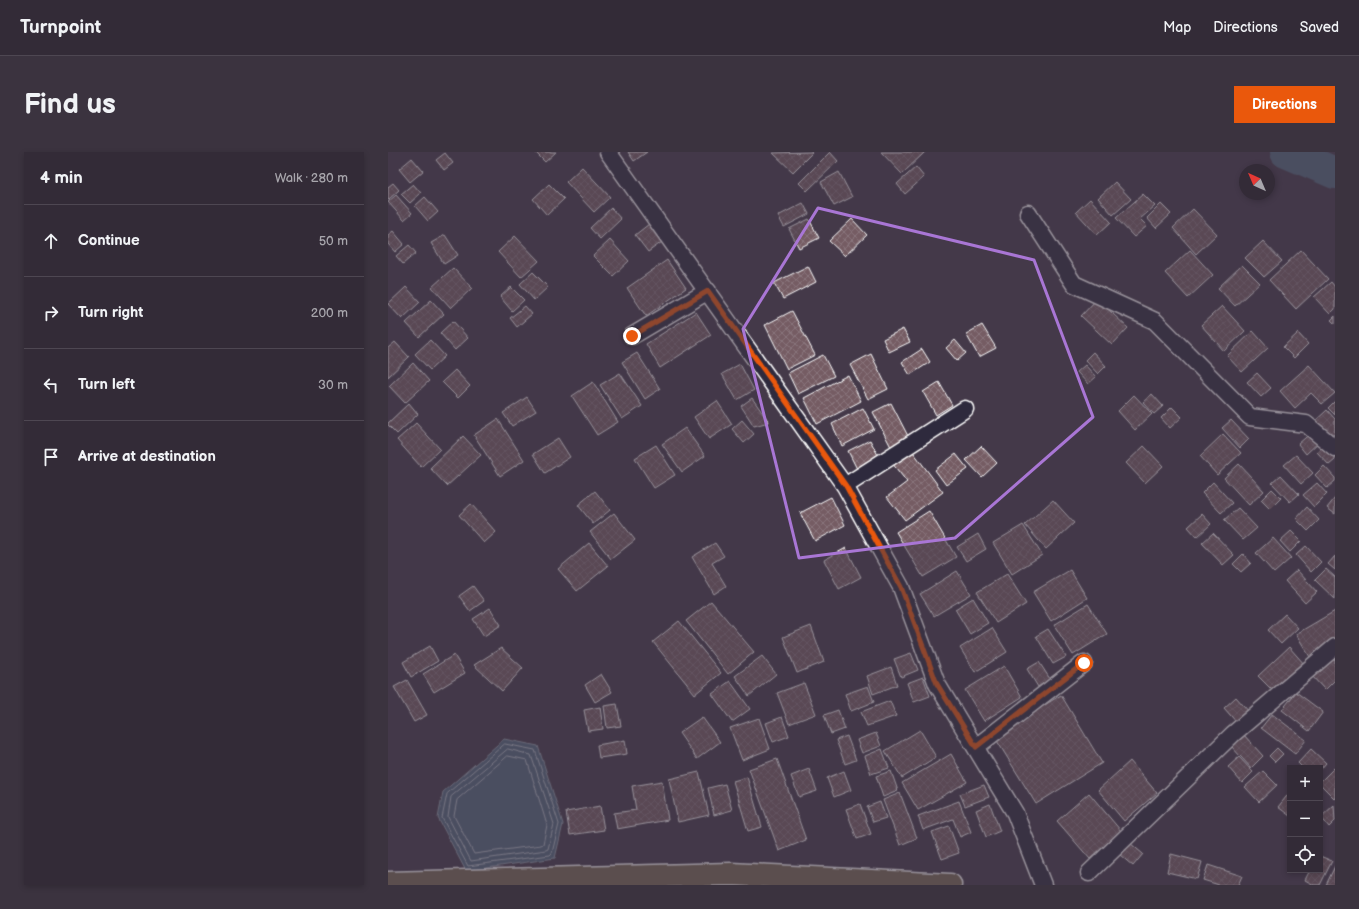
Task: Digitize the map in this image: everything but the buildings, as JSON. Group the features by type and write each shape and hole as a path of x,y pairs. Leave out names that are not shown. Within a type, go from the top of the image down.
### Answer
{"highway":[{"path":"388,883 731,874 950,885"}],"street":[{"path":"608,152 846,486 901,587 937,684 1015,813 1043,885"},
{"path":"1028,213 1074,284 1155,321 1250,417 1306,424 1335,448"},
{"path":"632,336 708,291"},
{"path":"846,486 965,408"},
{"path":"1089,873 1233,734 1335,647"},
{"path":"976,747 1084,663"}],"highlighted area":[{"path":"818,208 1034,260 1093,417 955,538 799,558 743,329"}],"water":[{"path":"504,739 538,746 563,824 555,858 466,871 438,818 443,792"}],"waterway":[{"path":"1286,152 1335,173"}],"route":[{"path":"632,336 708,291 846,486 901,587 937,684 976,747 1084,663"}]}
